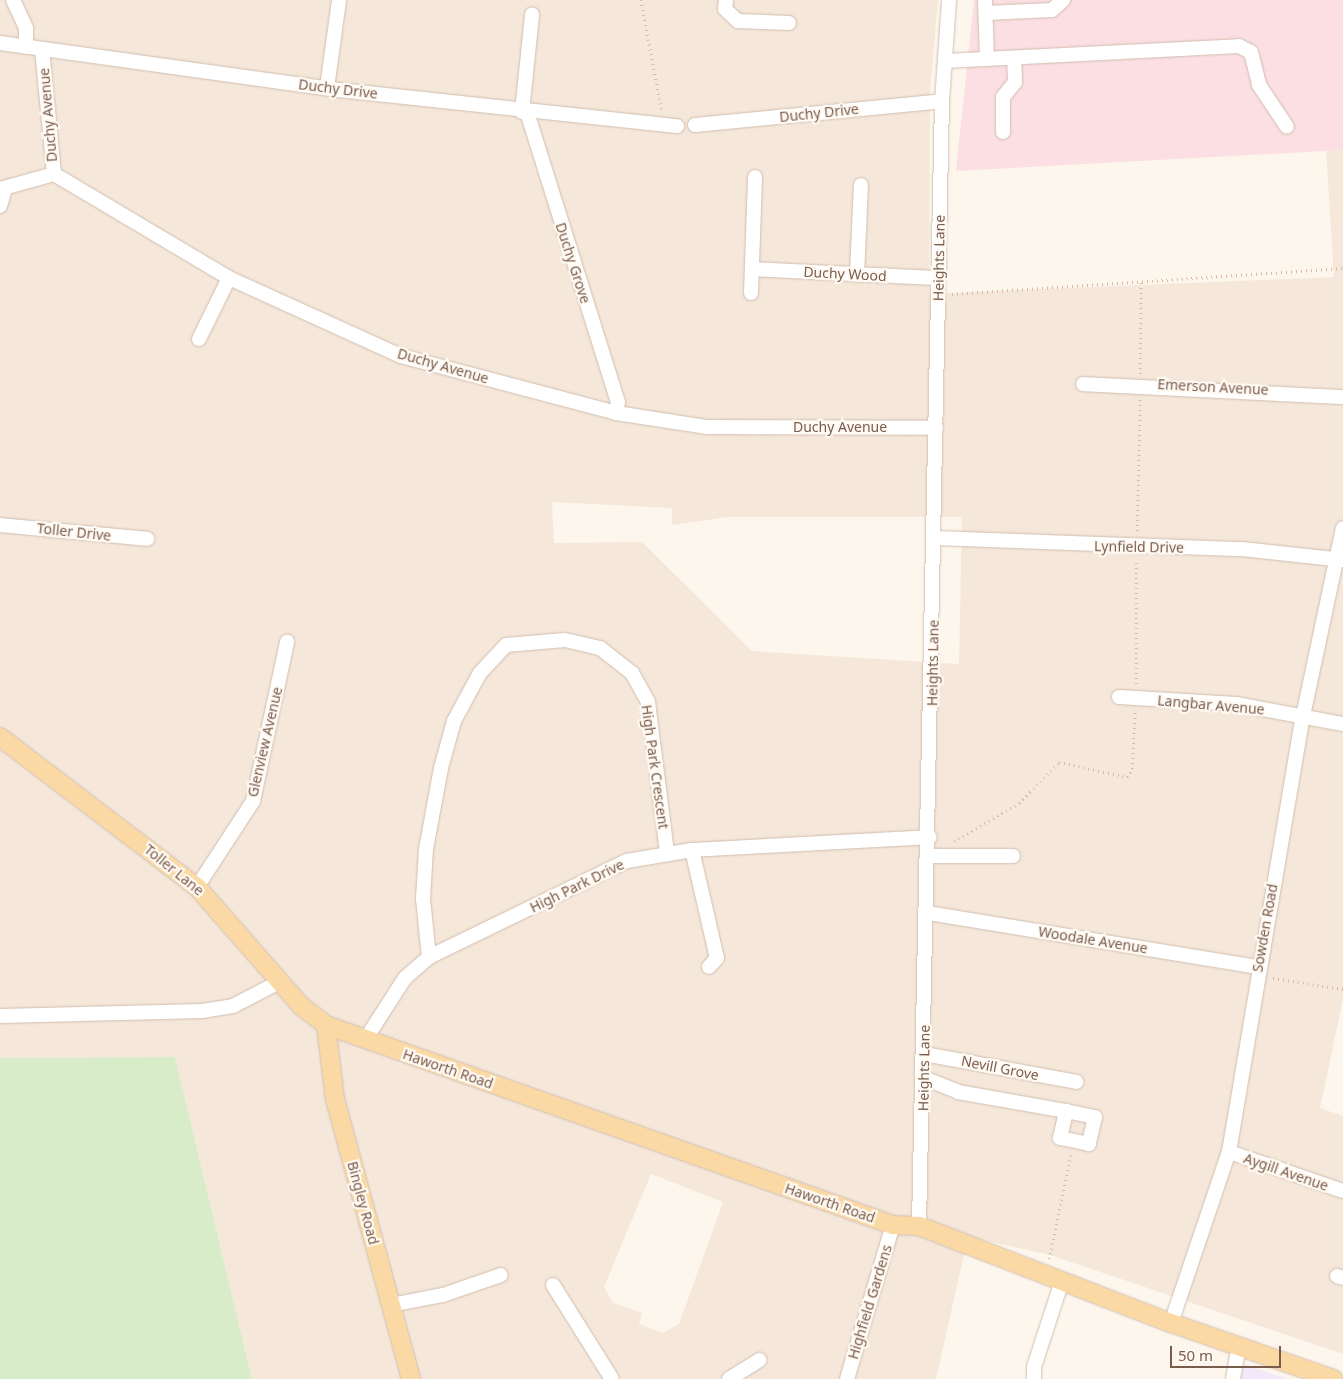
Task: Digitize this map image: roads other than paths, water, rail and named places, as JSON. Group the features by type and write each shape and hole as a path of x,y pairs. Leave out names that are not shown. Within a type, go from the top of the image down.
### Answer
{"main road":[{"name":"Toller Lane","path":"0,738 197,887 281,981 326,1025"},
{"name":"Haworth Road","path":"326,1025 893,1225 919,1226 1170,1323 1334,1379"},
{"name":"Bingley Road","path":"326,1025 335,1099 411,1379"}],"street":[{"path":"13,0 26,28 26,47"},
{"path":"328,88 339,0"},
{"path":"726,0 725,9 738,21 789,23"},
{"name":"Heights Lane","path":"919,1226 930,837 942,101 949,0"},
{"path":"987,60 986,7 1052,10 1063,0"},
{"path":"525,112 532,15"},
{"name":"Duchy Drive","path":"0,44 328,88 525,112 671,125"},
{"path":"945,62 1239,46 1251,52 1259,85 1287,127"},
{"name":"Duchy Avenue","path":"42,49 54,174 229,278 400,356 616,413 706,427 936,428"},
{"path":"1003,132 1003,97 1015,82 1014,58"},
{"name":"Duchy Drive","path":"696,125 942,101"},
{"name":"Duchy Grove","path":"525,112 618,402 616,413"},
{"path":"0,206 2,189 54,174"},
{"path":"751,292 755,177"},
{"path":"857,275 861,185"},
{"name":"Duchy Wood","path":"752,270 939,278"},
{"path":"199,339 229,278"},
{"name":"Emerson Avenue","path":"1083,384 1140,384 1343,397"},
{"name":"Toller Drive","path":"0,525 147,539"},
{"name":"Sowden Road","path":"1170,1323 1229,1152 1257,971 1303,716 1339,559 1343,528"},
{"name":"Lynfield Drive","path":"935,538 1136,547 1242,549 1339,559"},
{"name":"High Park Crescent","path":"429,957 422,899 441,768 458,713 480,673 506,645 565,640 600,648 632,673 648,702 667,852"},
{"name":"Glenview Avenue","path":"197,887 253,800 288,642"},
{"name":"Langbar Avenue","path":"1119,697 1236,704 1343,724"},
{"name":"High Park Drive","path":"365,1040 405,978 429,957 628,861 667,852 692,850 930,837"},
{"path":"692,850 717,958 709,967"},
{"path":"929,856 1013,856"},
{"name":"Woodale Avenue","path":"928,913 1257,971"},
{"path":"0,1016 202,1011 233,1006 281,981"},
{"name":"Nevill Grove","path":"924,1054 1076,1082"},
{"path":"924,1078 958,1092 1066,1111 1094,1117 1089,1144 1060,1138 1066,1111"},
{"name":"Aygill Avenue","path":"1229,1152 1343,1191"},
{"name":"Highfield Gardens","path":"847,1379 893,1225"},
{"path":"391,1304 443,1295 501,1275"},
{"path":"1034,1379 1034,1367 1062,1281"},
{"path":"553,1285 612,1379"},
{"path":"1233,1379 1239,1346"},
{"path":"730,1379 759,1360"}]}
